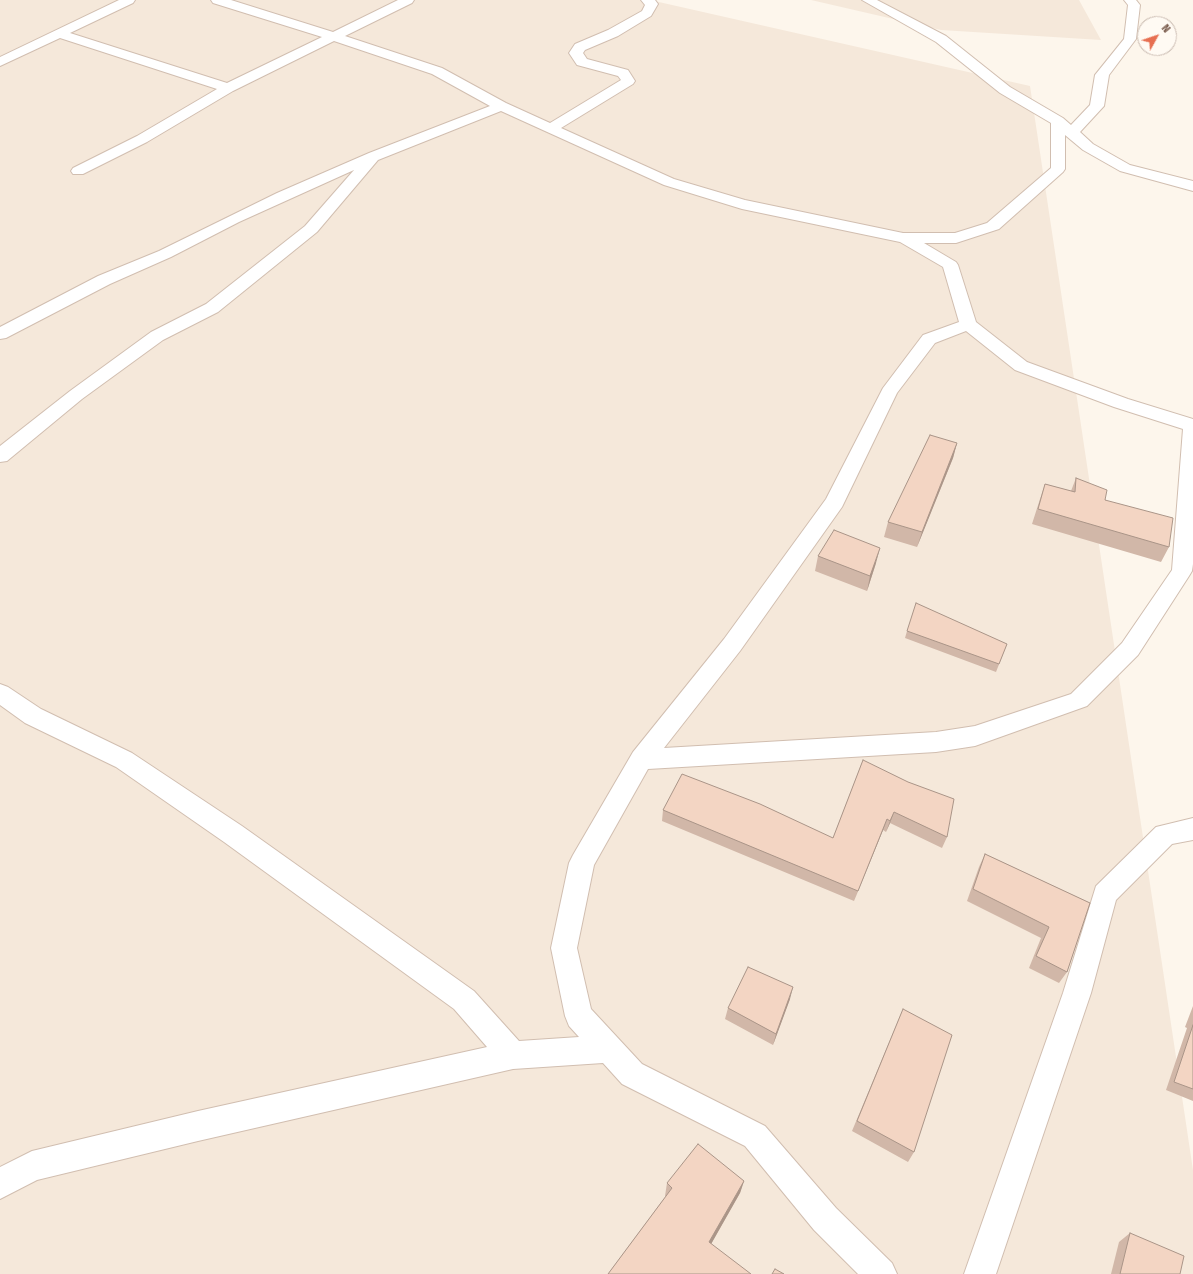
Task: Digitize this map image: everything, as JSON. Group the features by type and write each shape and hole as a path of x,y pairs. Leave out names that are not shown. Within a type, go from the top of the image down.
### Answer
{"street":[{"path":"0,62 130,0"},
{"path":"217,0 333,36 437,71 501,106 669,182 742,204 903,238 956,238 993,226 1058,169 1058,121"},
{"path":"78,171 142,139 228,88 408,0"},
{"path":"550,129 628,81 622,73 582,62 576,53 580,47 613,33 647,13 652,4 647,0"},
{"path":"868,0 941,39 1005,90 1058,121 1088,147 1125,168 1193,186"},
{"path":"1072,133 1097,106 1102,75 1130,39 1134,25 1134,5 1130,0"},
{"path":"60,34 228,88"},
{"path":"0,334 104,280 165,254 233,219 374,156 501,106"},
{"path":"0,456 76,395 157,336 212,308 311,229 374,156"},
{"path":"640,759 936,742 975,736 1079,700 1130,648 1182,571 1193,426 1122,403 1021,366 968,324 950,265 903,238"},
{"path":"881,1274 825,1219 755,1136 632,1074 579,1016 564,948 582,863 640,759 732,645 835,502 889,392 929,339 968,324"},
{"path":"0,693 33,716 124,760 233,834 464,1000 513,1055"},
{"path":"980,1274 1077,993 1105,894 1165,835 1193,829"},
{"path":"0,1184 32,1166 198,1126 513,1055 608,1049"}],"shaded area":[{"path":"0,0 650,0 1030,86 1193,1170 1193,1274 0,1274"},
{"path":"811,0 1079,0 1101,40 941,30"}],"building":[{"path":"930,435 957,443 922,532 888,522"},
{"path":"1076,478 1107,490 1105,500 1173,518 1169,547 1038,509 1045,484 1075,492"},
{"path":"834,530 880,548 870,576 818,556"},
{"path":"916,603 1007,644 999,664 907,631"},
{"path":"863,760 908,782 954,799 947,837 894,812 890,821 887,819 858,891 663,810 682,774 760,804 833,838"},
{"path":"985,854 1090,903 1067,972 1036,956 1049,927 973,889"},
{"path":"748,967 793,987 776,1034 728,1008"},
{"path":"903,1009 952,1035 914,1152 857,1121"},
{"path":"1193,1025 1193,1089 1174,1082"},
{"path":"698,1144 744,1181 709,1242 751,1274 608,1274 672,1188 667,1183"},
{"path":"1130,1233 1184,1256 1180,1274 1120,1274"},
{"path":"775,1269 784,1274 772,1274"}]}
